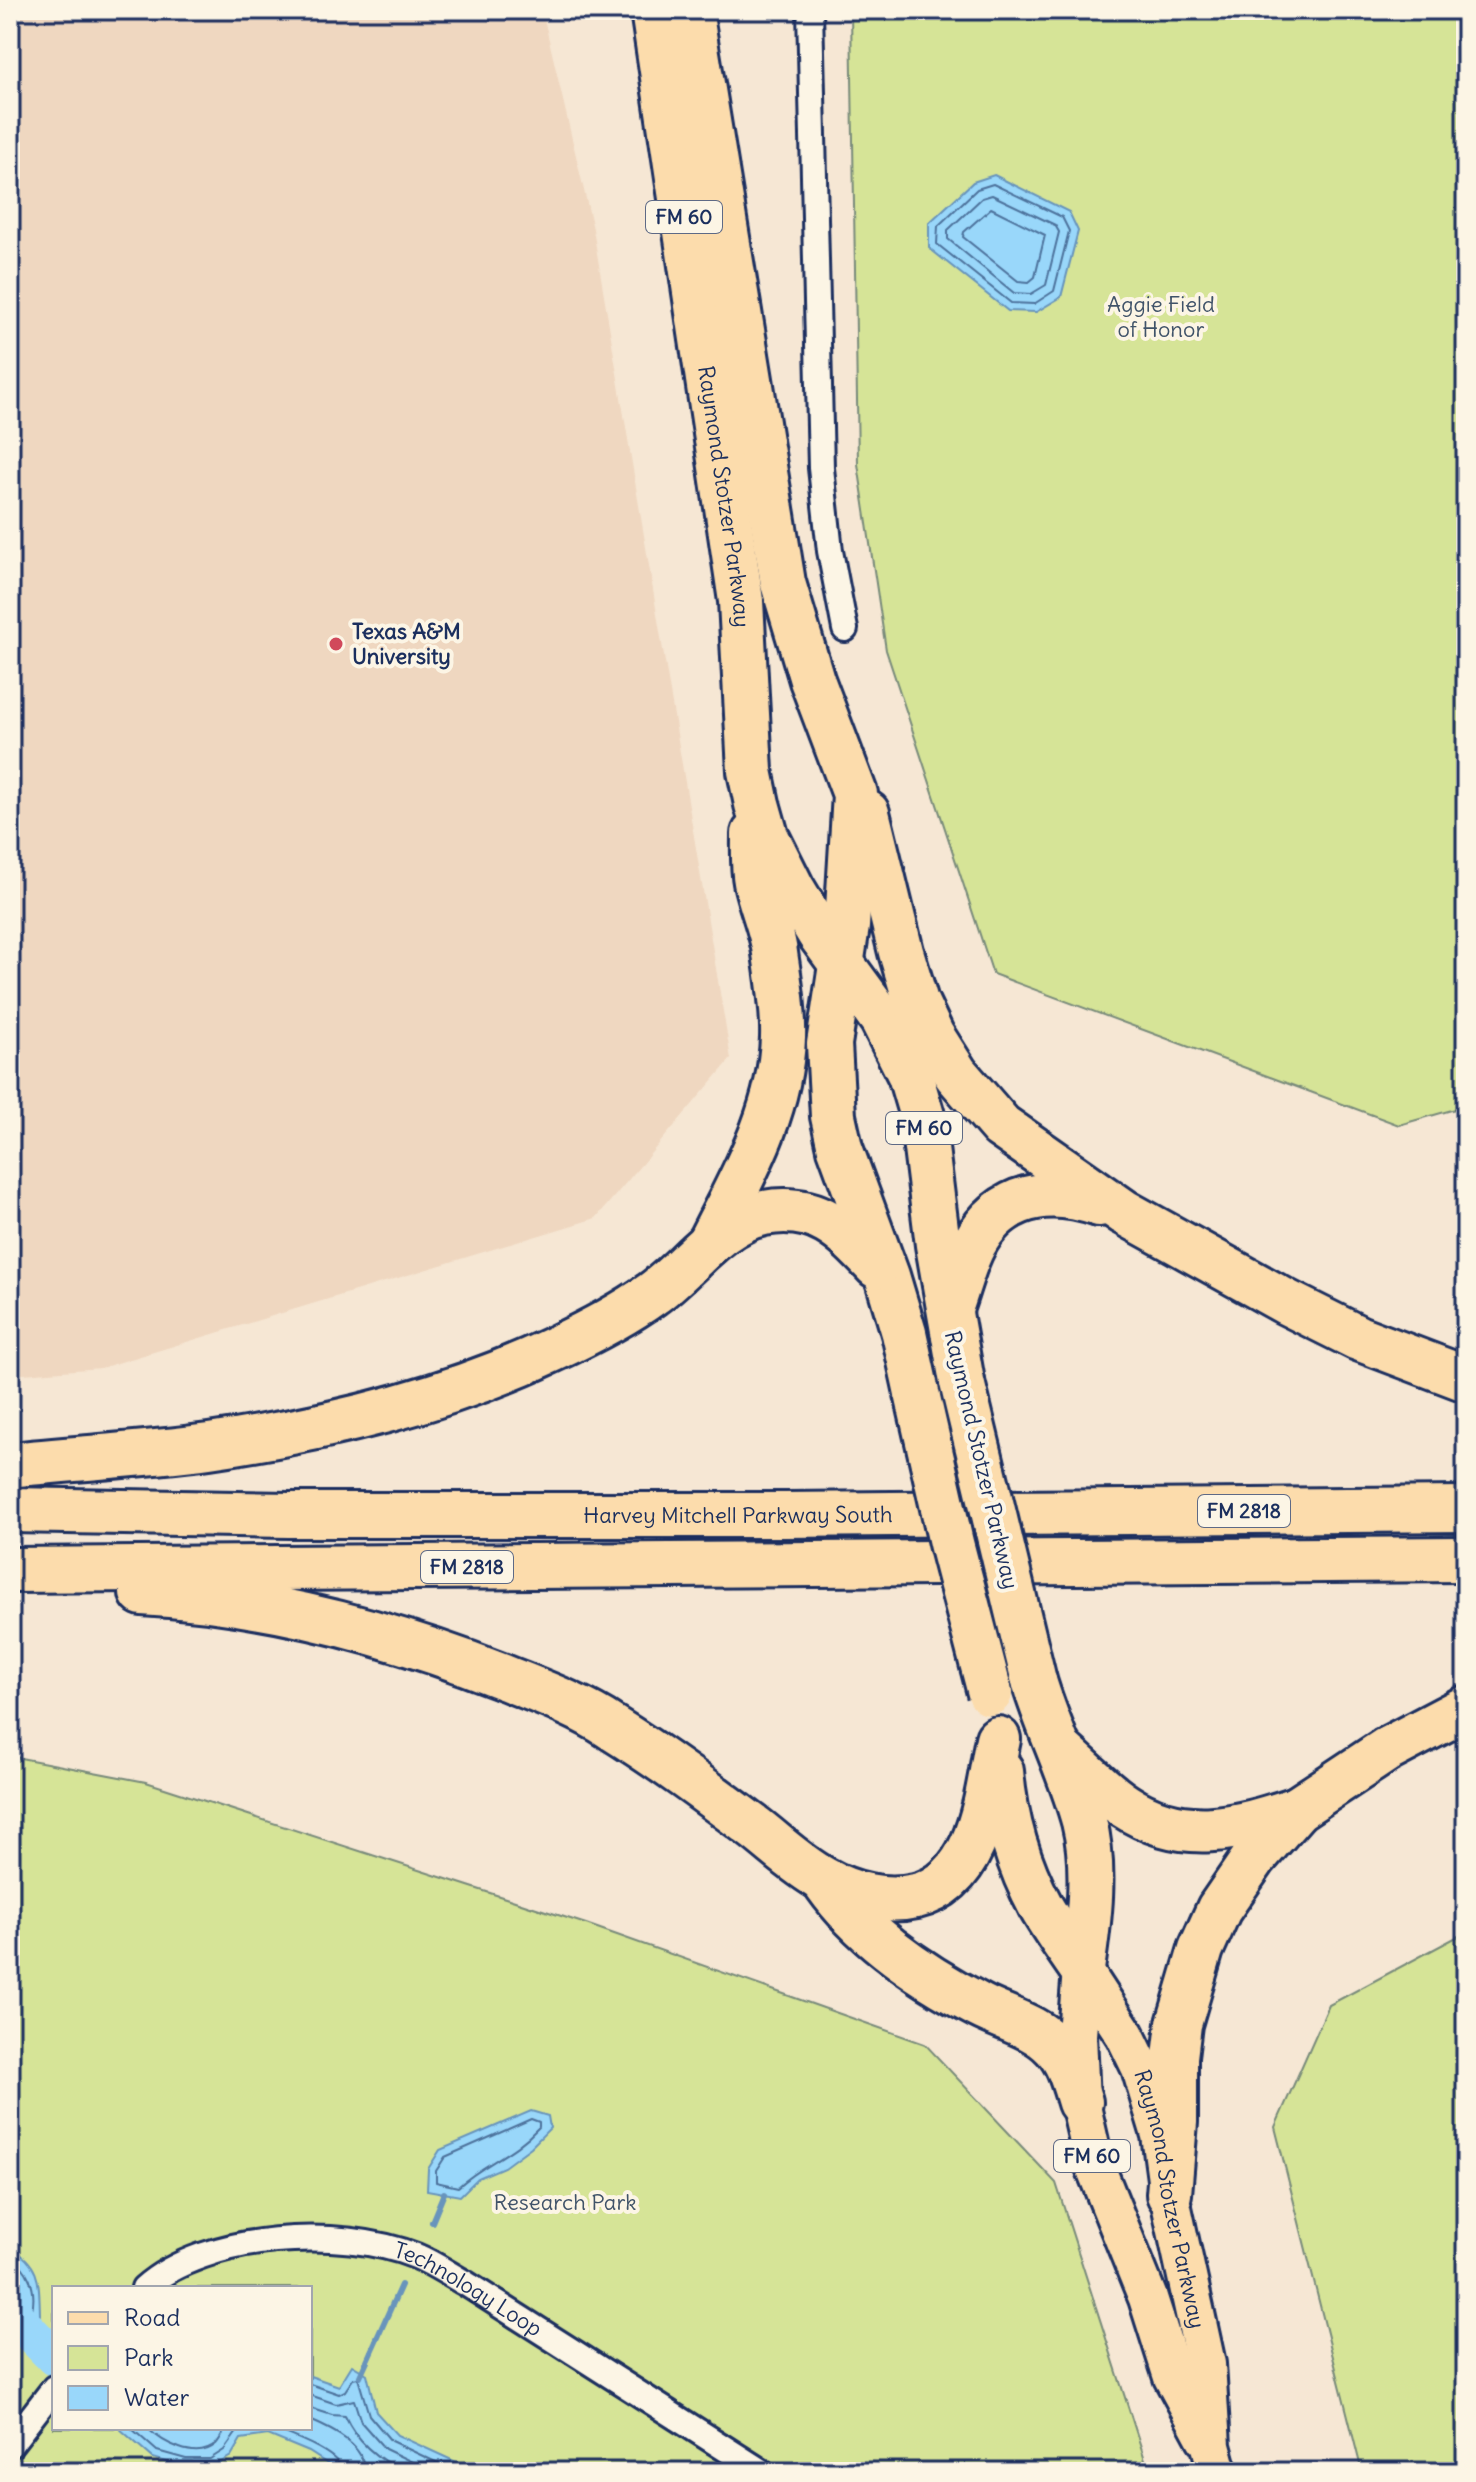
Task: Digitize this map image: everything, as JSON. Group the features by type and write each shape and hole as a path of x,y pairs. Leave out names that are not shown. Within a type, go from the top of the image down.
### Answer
{"highway":[{"name":"Raymond Stotzer Parkway","path":"653,10 741,601 750,771 766,836 792,888 882,1019 910,1075 922,1116 949,1314 962,1382 1034,1681 1084,1823 1088,1852 1088,1927 1082,1969"},
{"name":"Raymond Stotzer Parkway","path":"690,10 783,583 812,680 855,794 847,926 829,1044 833,1116 840,1148 887,1276 904,1333 951,1543 990,1693 1010,1829 1041,1907 1082,1969"},
{"path":"721,10 746,265 770,427 764,466"},
{"path":"708,1245 755,1154 770,1112 783,1037 775,949 756,880 750,771"},
{"path":"855,794 867,814 916,1002 932,1036 956,1074 1001,1126 1124,1212 1286,1302 1358,1338 1466,1379"},
{"path":"949,1314 975,1242 1006,1208 1043,1194 1063,1194 1124,1212"},
{"path":"10,1465 209,1446 313,1427 408,1404 486,1379 615,1318 653,1294 708,1245 748,1218 762,1213 810,1213 831,1222 849,1236 887,1276"},
{"name":"Harvey Mitchell Parkway South","path":"10,1510 289,1515 798,1515 1466,1509"},
{"name":"FM 2818","path":"10,1570 1466,1559"},
{"path":"10,1585 151,1593 250,1604 345,1625 470,1664 544,1693 607,1724 668,1762 823,1880 840,1903 905,1959 950,1990 1035,2030 1055,2047 1071,2071 1080,2102"},
{"path":"1058,1748 1125,1806 1164,1825 1208,1831 1253,1824 1297,1809 1386,1750 1466,1708"},
{"path":"823,1880 868,1897 881,1898 918,1895 937,1888 965,1859 974,1842 998,1739"},
{"path":"1169,2194 1175,2122 1175,2057 1187,1990 1219,1909 1254,1858 1297,1809"}],"main road":[{"name":"Raymond Stotzer Parkway","path":"1082,1969 1077,2035 1080,2102 1094,2164 1148,2298 1173,2377 1214,2459"},
{"name":"Raymond Stotzer Parkway","path":"1082,1969 1125,2035 1141,2068 1161,2135 1169,2194 1206,2364 1214,2459"}],"street":[{"path":"810,10 821,468 830,551 845,629"},
{"name":"Technology Loop","path":"146,2286 161,2273 235,2244 311,2239 367,2243 416,2256 465,2283 762,2472"},
{"path":"15,2438 52,2391"}],"shaded area":[{"name":"Texas A&M University","path":"10,10 542,10 593,229 731,1059 596,1218 101,1368 10,1375"}],"green space":[{"name":"Aggie Field of Honor","path":"851,10 1466,10 1466,1106 1399,1125 993,974 886,650 858,464"},
{"name":"Research Park","path":"10,1756 146,1782 586,1924 925,2044 1056,2183 1149,2472 10,2472"},
{"path":"1466,1932 1466,2472 1362,2472 1275,2127 1329,2005"}],"water":[{"path":"994,175 1069,212 1078,231 1061,297 1036,312 1008,311 929,248 929,223 973,182"},
{"path":"531,2111 548,2116 550,2128 531,2147 504,2167 478,2178 460,2196 427,2190 428,2169 440,2150"},
{"path":"10,2247 28,2261 38,2284 40,2315 22,2336 10,2334"},
{"path":"352,2365 367,2374 376,2412 397,2435 478,2472 340,2472 309,2452 268,2435 241,2439 231,2456 211,2468 184,2467 153,2458 121,2430 312,2430 312,2377 339,2386"}],"waterway":[{"path":"432,2222 444,2193"},
{"path":"360,2376 401,2285"},
{"path":"10,2312 52,2355"}],"place":[{"name":"Texas A&M University","path":"336,644"}]}
